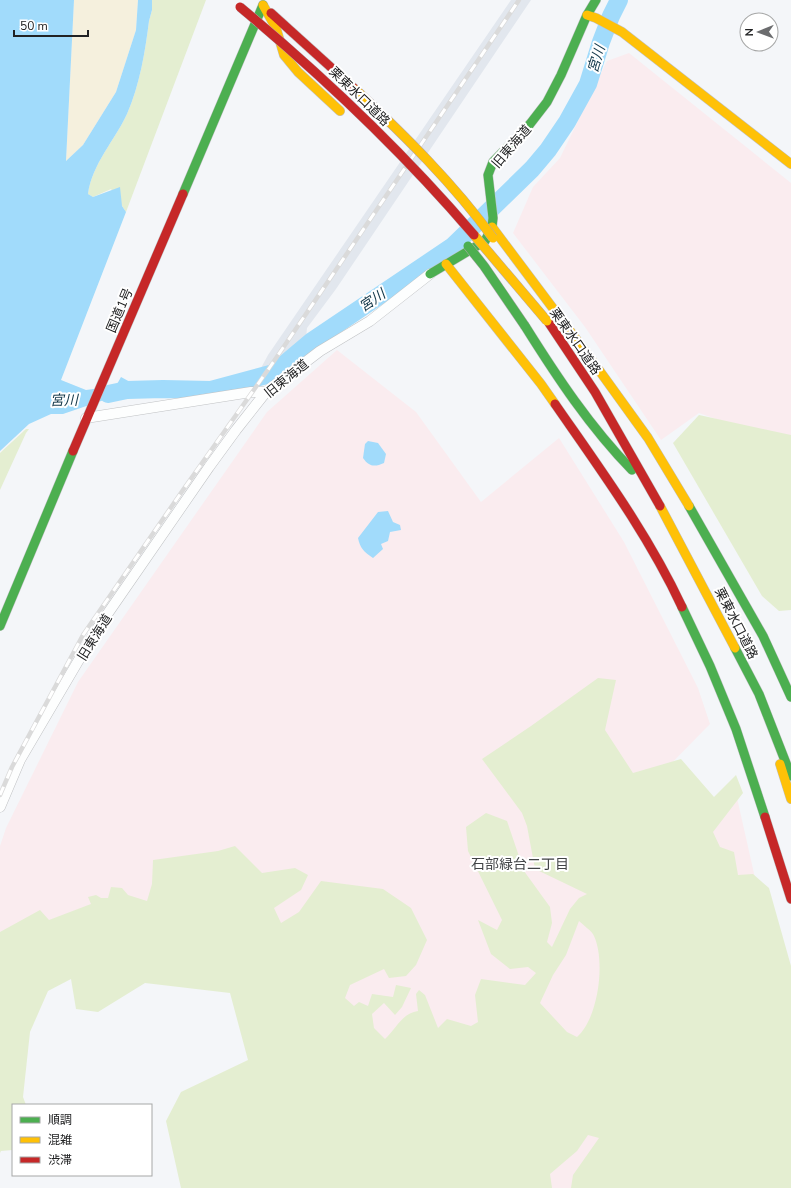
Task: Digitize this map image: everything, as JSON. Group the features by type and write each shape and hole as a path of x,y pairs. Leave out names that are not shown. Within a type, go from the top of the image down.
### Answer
{"main road":[{"name":"栗東水口道路","path":"230,0 313,69 394,147 478,238 548,321 595,392 654,494 731,638 759,694 791,776"},
{"name":"旧東海道","path":"430,274 485,241 492,227 493,215 488,186 488,175 493,162 530,124 547,102 591,17 596,0"},
{"path":"260,3 396,127 470,207 548,321"},
{"path":"260,3 276,28 284,55 298,72 343,114"},
{"name":"国道1号","path":"0,626 88,413 189,180 260,3"},
{"path":"591,17 622,32 791,164"},
{"path":"492,227 648,438 682,493 763,636 791,697"},
{"path":"464,242 484,266 525,326 555,374 605,440 654,494"},
{"path":"446,264 542,384 622,501 652,551 710,666 736,729 791,899"},
{"path":"759,694 787,742"},
{"path":"759,694 791,799"}],"street":[{"name":"旧東海道","path":"0,807 20,760 97,630 236,430 266,392 320,351 370,321 430,274"},
{"path":"88,413 251,392 266,392"}],"shaded area":[{"path":"511,0 531,0 336,289 307,328 306,338 275,368 261,368 268,355"},
{"path":"629,53 791,183 791,446 699,413 661,440 585,327 513,233 533,187 560,158 607,61"},
{"path":"337,350 416,412 481,502 559,438 624,542 698,688 710,724 659,776 705,814 735,789 762,909 598,1188 528,1188 214,918 0,953 0,846 6,828 78,682 267,412"}],"green space":[{"path":"152,0 206,0 126,212 111,189 93,197 88,194 94,172 122,124 132,103 144,56 152,10"},
{"path":"699,415 791,435 791,610 779,611 762,596 673,443"},
{"path":"26,429 29,429 0,490 0,453"},
{"path":"598,678 616,680 605,730 633,773 681,759 714,797 736,775 743,793 713,832 720,847 734,852 738,875 753,874 769,888 791,966 791,1188 571,1188 573,1175 599,1138 588,1135 577,1151 550,1174 552,1188 181,1188 166,1121 181,1092 248,1060 230,993 145,983 98,1012 76,1009 71,979 48,991 30,1032 23,1097 26,1104 12,1104 12,1150 1,1151 0,1153 0,932 40,910 49,920 91,904 88,897 96,895 101,898 108,898 111,887 122,888 128,895 147,901 152,884 153,860 218,851 235,846 262,873 295,868 308,875 301,890 274,908 281,923 299,912 321,881 383,889 411,908 427,940 416,965 406,976 389,978 384,969 350,985 345,998 354,1006 359,1002 368,1006 372,994 393,997 396,985 411,988 402,1007 395,1015 384,1003 372,1014 374,1028 385,1039 403,1018 412,1012 418,1011 416,994 419,990 425,995 438,1028 447,1019 471,1026 478,1022 475,995 481,979 525,985 536,973 528,967 510,969 491,954 478,920 497,930 502,920 468,851 466,827 486,813 507,821 524,871 550,907 552,923 547,942 552,947 570,909 579,898 587,894 535,869 527,826 522,813 482,759","holes":["579,921 593,934 598,947 598,990 590,1017 584,1029 577,1037 567,1032 540,1003 553,975 566,955"]}],"sand":[{"path":"74,0 138,0 136,30 116,92 83,145 66,161"}],"water":[{"path":"0,0 74,0 66,161 83,145 116,92 136,30 138,0 152,0 152,10 141,68 132,103 122,124 104,152 94,172 88,194 93,197 120,187 122,206 126,212 61,380 86,390 116,386 121,377 132,383 132,393 104,400 63,414 51,414 29,424 0,451"},
{"path":"368,441 378,443 386,454 384,463 370,465 363,458 365,444"},
{"path":"388,511 393,522 400,525 401,530 390,532 388,541 381,544 383,549 373,558 363,550 358,538 378,512"}],"waterway":[{"name":"宮川","path":"108,394 127,390 211,390 274,373 312,341 453,246 532,169 548,150 567,122 588,84 601,42 619,0"}],"railway":[{"path":"0,795 12,767 83,635 270,367 519,0"}],"traffic: fast":[{"path":"430,274 485,241 492,227 493,218 488,175 493,162 530,124 547,102 561,75 587,15 596,0"},
{"path":"183,194 263,5"},
{"path":"468,246 484,266 525,326"},
{"path":"525,326 549,364 588,419 632,470"},
{"path":"0,626 73,451"},
{"path":"689,506 763,636 791,697"},
{"path":"682,607 710,666 736,729 765,817"},
{"path":"735,648 759,694 791,776"}],"traffic: slow":[{"path":"263,5 276,28 284,55 298,72 340,111"},
{"path":"587,15 596,18 622,32 791,164"},
{"path":"356,90 445,179 493,238"},
{"path":"492,227 648,438 689,506"},
{"path":"474,235 547,321"},
{"path":"446,264 541,384 555,404"},
{"path":"660,506 735,648"},
{"path":"780,764 791,799"}],"traffic: jam":[{"path":"240,7 302,60 362,116 419,174 474,235"},
{"path":"271,13 356,90"},
{"path":"73,451 183,194"},
{"path":"549,323 595,392 660,506"},
{"path":"555,404 623,502 669,580 682,607"},
{"path":"765,817 791,899"}],"district":[{"name":"石部緑台二丁目","path":"520,864"}]}
